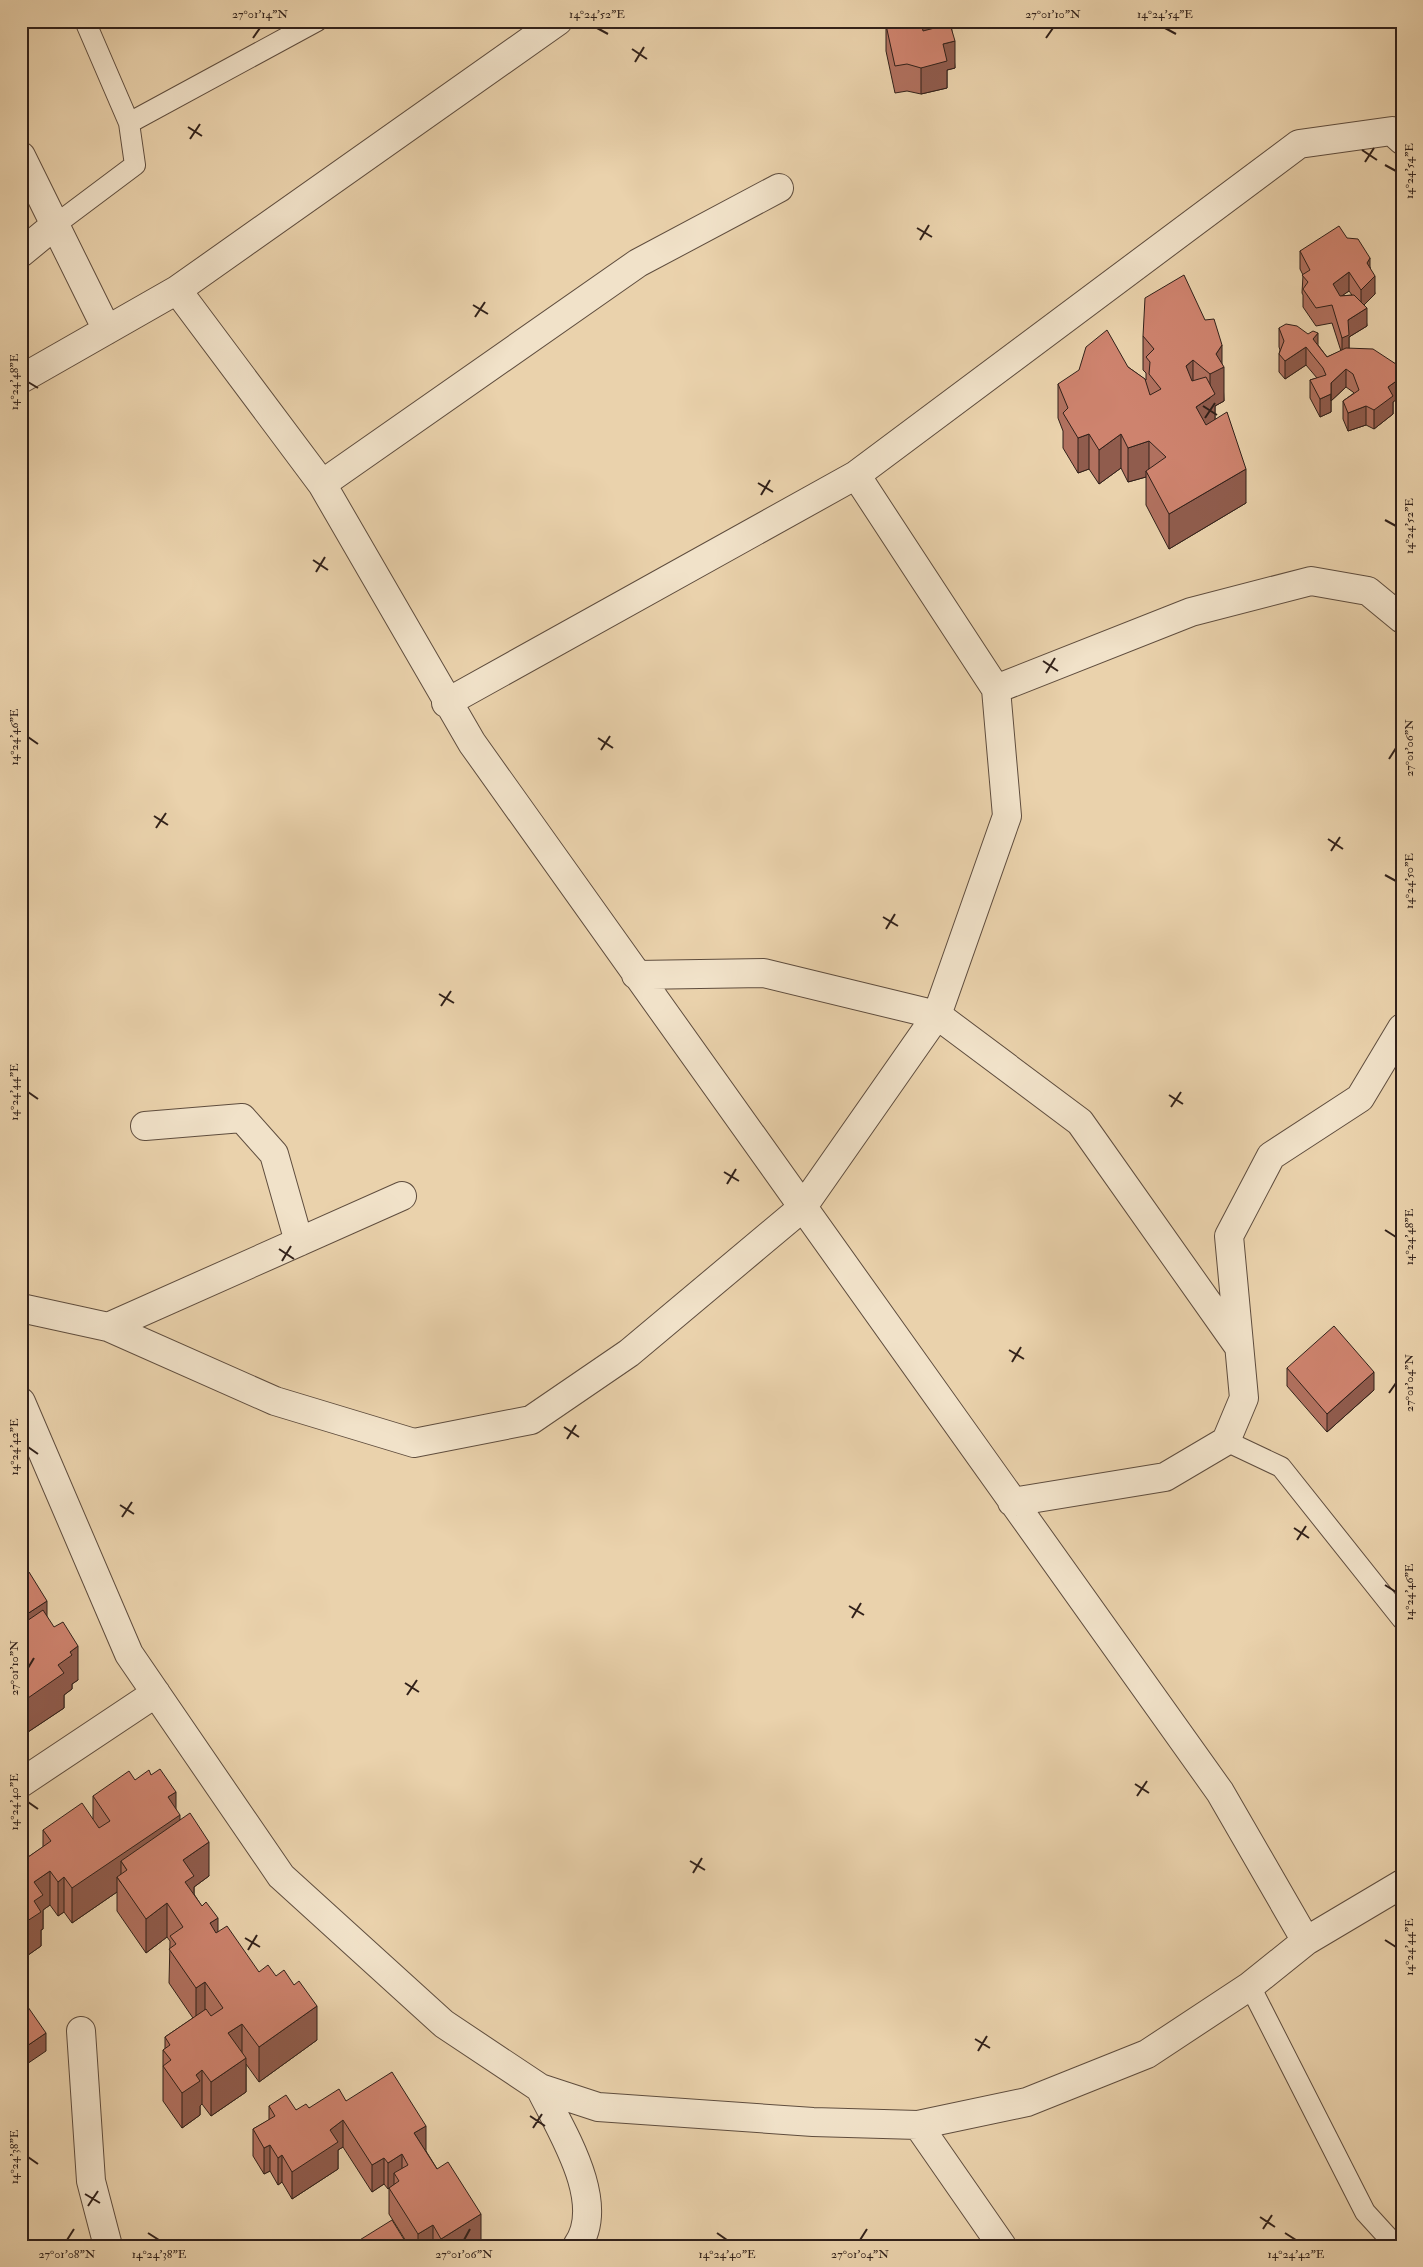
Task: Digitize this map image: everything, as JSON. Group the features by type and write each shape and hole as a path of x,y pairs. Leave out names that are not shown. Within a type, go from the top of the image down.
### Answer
{"street":[{"path":"21,378 177,290 558,21"},
{"path":"446,703 856,474 1299,144 1392,132 1402,140"},
{"path":"21,156 107,330"},
{"path":"322,484 638,263 779,188"},
{"path":"21,253 56,225"},
{"path":"177,290 322,484 446,703 472,743 1220,1792 1306,1941"},
{"path":"21,1308 108,1327 275,1401 414,1443 531,1420 629,1353 802,1208 937,1015 1007,816 996,689 856,474"},
{"path":"996,689 1068,658 1191,612 1311,581 1368,591 1402,619"},
{"path":"636,975 764,973 937,1015 1080,1122 1239,1347"},
{"path":"1012,1502 1165,1477 1226,1441 1244,1398 1229,1236 1271,1156 1360,1098 1402,1028"},
{"path":"145,1126 242,1118 274,1154 299,1242"},
{"path":"108,1327 402,1196"},
{"path":"21,1402 129,1654 281,1876 444,2024 540,2088 598,2107 804,2121 918,2124 1027,2102 1147,2054 1250,1986 1306,1941 1402,1884"},
{"path":"21,1784 156,1693"},
{"path":"81,2031 91,2181 108,2246"},
{"path":"540,2088 582,2175 588,2209 582,2244"},
{"path":"918,2124 1002,2246"}],"lane":[{"path":"56,225 135,165 129,123 84,21"},
{"path":"129,123 317,21"},
{"path":"1226,1441 1281,1467 1402,1619"},
{"path":"1250,1986 1364,2212 1396,2246"}],"building":[{"path":"888,21 921,21 923,31 950,24 955,41 943,44 947,61 921,68 907,64 895,66 886,25 889,24"},
{"path":"1339,226 1347,238 1358,239 1370,258 1367,263 1375,276 1361,290 1349,272 1333,284 1340,296 1354,295 1367,308 1348,320 1349,335 1342,338 1332,305 1316,308 1303,289 1308,282 1302,275 1310,270 1300,251"},
{"path":"1184,275 1205,320 1214,319 1222,345 1216,354 1224,367 1210,374 1193,360 1186,366 1192,381 1206,377 1215,394 1196,407 1206,425 1227,412 1246,469 1169,514 1146,471 1166,457 1149,441 1128,448 1121,434 1099,450 1089,434 1078,438 1063,413 1068,408 1058,384 1079,370 1086,347 1107,330 1128,367 1145,379 1150,395 1161,389 1149,374 1150,362 1146,357 1154,349 1143,336 1145,298"},
{"path":"1286,324 1297,326 1308,334 1313,331 1318,333 1313,339 1327,357 1346,348 1373,349 1402,368 1402,377 1388,387 1393,396 1374,410 1366,406 1348,413 1343,401 1359,390 1353,374 1346,369 1331,383 1331,394 1320,399 1310,380 1326,375 1323,368 1306,347 1285,361 1279,354 1284,341 1279,328"},
{"path":"1334,1326 1374,1372 1327,1414 1287,1368"},
{"path":"29,1572 47,1601 21,1618 21,1577"},
{"path":"43,1610 54,1627 63,1622 78,1646 70,1652 72,1655 58,1665 64,1673 28,1698 21,1688 21,1625"},
{"path":"160,1769 176,1792 168,1797 180,1815 72,1888 64,1877 58,1882 50,1871 34,1882 43,1895 34,1901 41,1912 21,1925 21,1862 51,1841 43,1830 82,1803 99,1828 110,1821 93,1796 129,1771 135,1780 149,1770 151,1775"},
{"path":"190,1813 209,1842 183,1860 194,1876 185,1882 202,1906 206,1902 218,1918 210,1923 216,1933 227,1926 259,1972 268,1965 276,1976 284,1970 294,1985 299,1981 317,2006 259,2047 242,2024 228,2033 246,2058 211,2082 202,2070 196,2075 200,2081 182,2093 163,2066 171,2060 163,2050 170,2045 165,2037 206,2009 211,2016 223,2008 205,1982 196,1988 169,1949 176,1944 170,1936 183,1927 167,1903 146,1919 117,1877 127,1870 121,1861"},
{"path":"21,1997 46,2033 21,2050"},
{"path":"392,2072 426,2126 414,2133 437,2169 448,2162 481,2214 441,2239 433,2225 418,2234 389,2188 399,2181 394,2173 408,2165 402,2154 388,2163 384,2158 372,2165 343,2120 330,2130 338,2142 292,2172 282,2155 278,2158 270,2145 264,2148 253,2129 275,2116 269,2106 286,2095 296,2110 306,2104 309,2108 339,2089 346,2101"},
{"path":"392,2220 408,2246 350,2246"},
{"path":"21,2239 26,2246 21,2246"}]}
